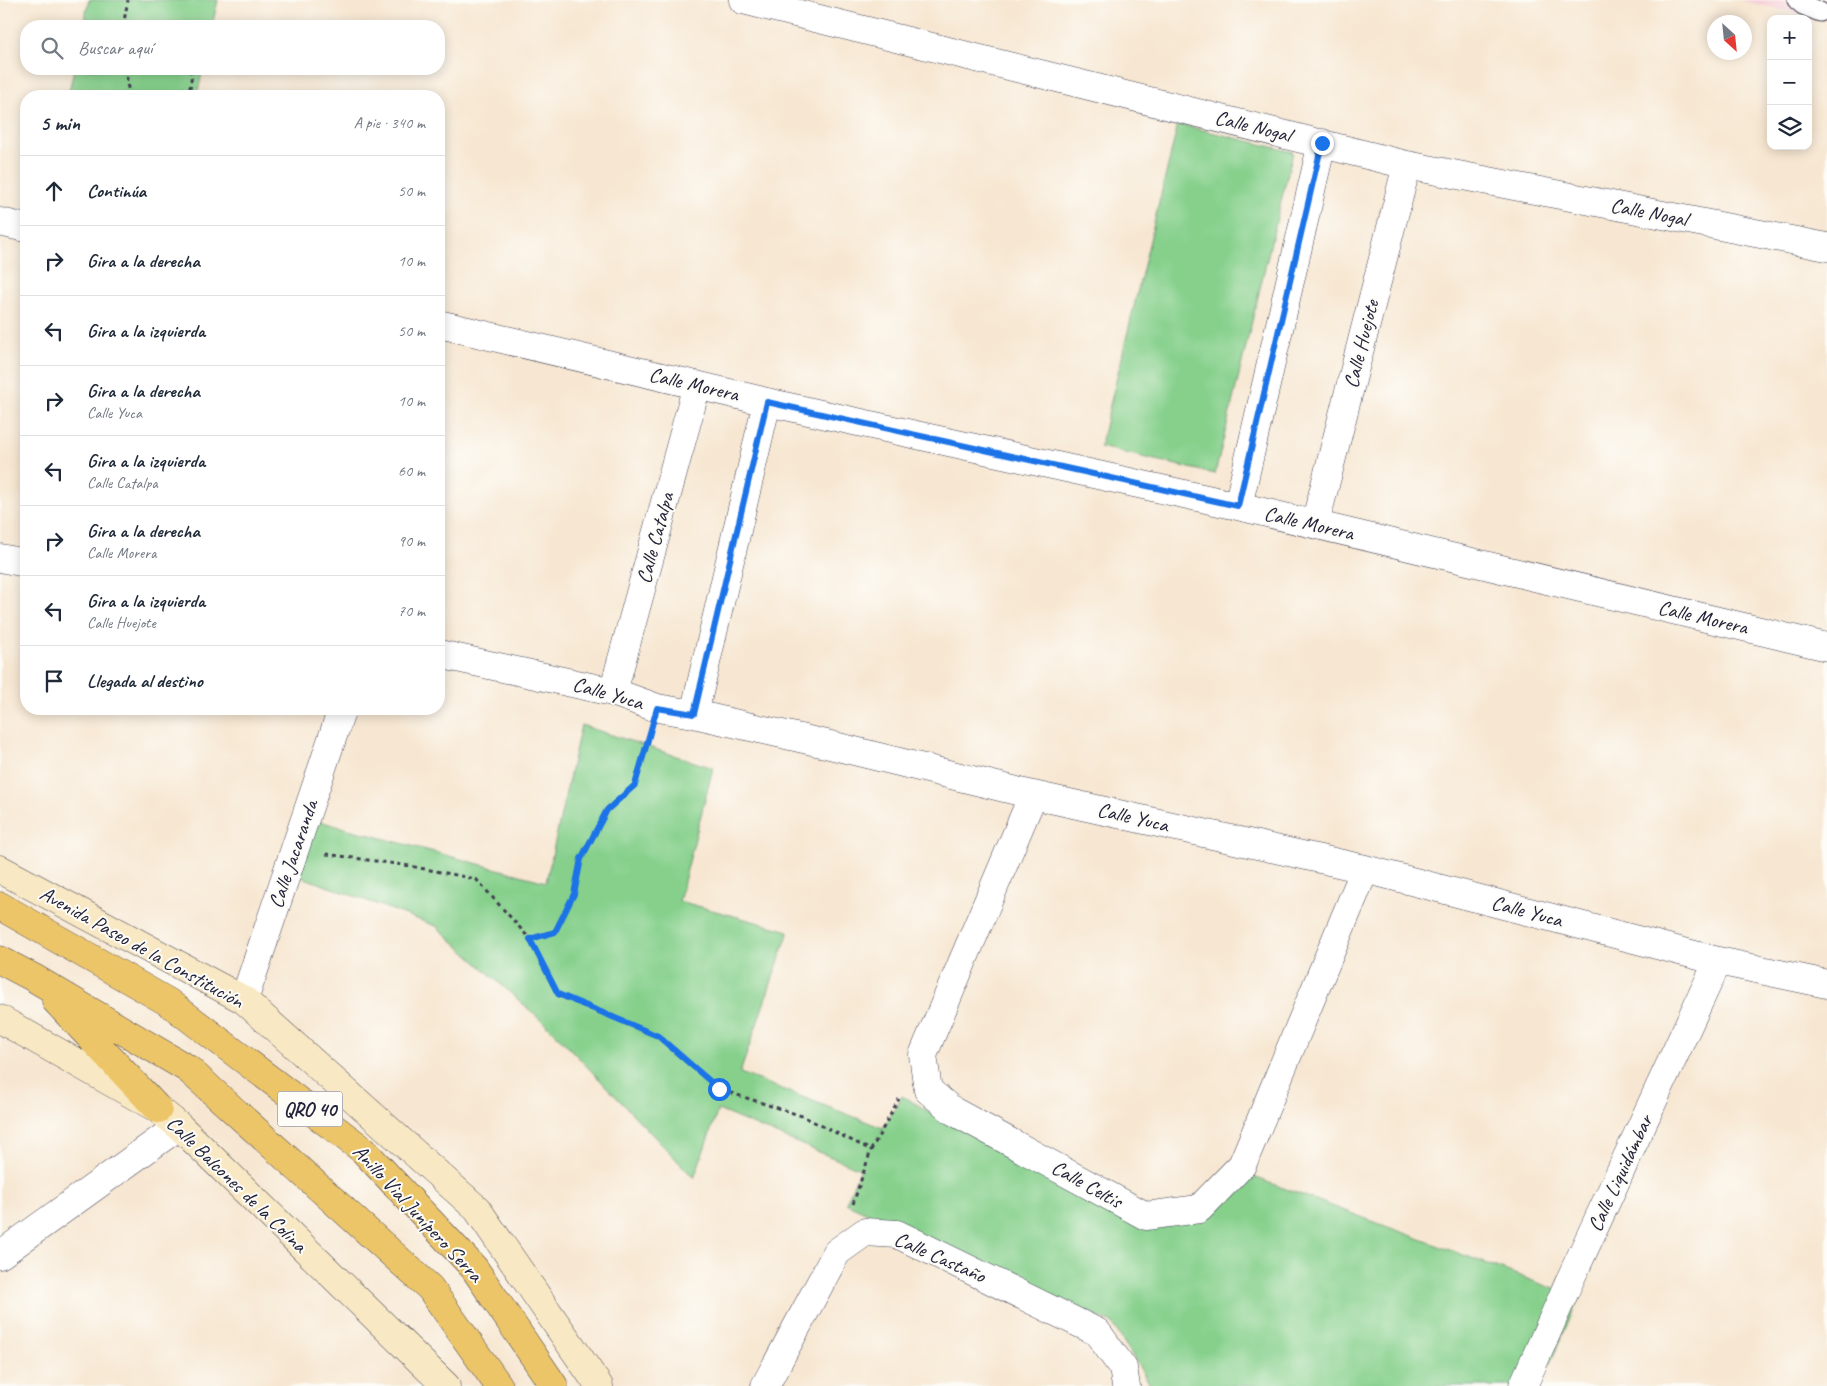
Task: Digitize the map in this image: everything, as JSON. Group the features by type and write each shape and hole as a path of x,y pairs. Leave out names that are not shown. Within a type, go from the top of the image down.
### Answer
{"highway":[{"name":"Anillo Vial Junípero Serra","path":"0,906 168,1002 363,1150 474,1268 554,1386"},
{"name":"Anillo Vial Junípero Serra","path":"0,960 34,978 188,1070 430,1288 499,1386"},
{"path":"0,979 34,978 169,1117"}],"street":[{"name":"Calle Nogal","path":"743,0 1407,165 1827,247"},
{"path":"1238,506 1322,143"},
{"name":"Calle Huejote","path":"1315,524 1407,165"},
{"path":"0,222 20,227"},
{"name":"Calle Morera","path":"445,325 767,402 1238,506 1827,647"},
{"name":"Calle Catalpa","path":"613,692 697,385"},
{"path":"694,714 767,402"},
{"path":"0,558 20,562"},
{"name":"Calle Yuca","path":"445,655 613,692 657,708 694,714 835,746 1033,795 1365,869 1718,961 1827,984"},
{"name":"Calle Jacaranda","path":"244,1000 340,715"},
{"name":"Calle Celtis","path":"1033,795 923,1055 928,1090 952,1111 1146,1216 1199,1209 1242,1165 1365,869"},
{"name":"Avenida Paseo de la Constitución","path":"0,869 244,1000 477,1209 599,1386"},
{"name":"Calle Liquidámbar","path":"1523,1386 1573,1273 1718,961"},
{"name":"Calle Balcones de la Colina","path":"0,1019 169,1117 442,1385"},
{"path":"0,1254 169,1117"},
{"name":"Calle Castaño","path":"765,1386 837,1252 865,1232 897,1234 1097,1332 1123,1368 1126,1386"}],"lane":[{"path":"1797,0 1803,5 1820,12"}],"path":[{"path":"124,20 128,0"},
{"path":"126,75 128,90"},
{"path":"190,90 191,75"},
{"path":"530,939 555,932 574,894 581,859 607,810 635,785 657,708"},
{"path":"294,850 410,866 476,879 530,939 558,994 658,1036 719,1089 802,1116 871,1150 899,1098"}],"shaded area":[{"path":"1739,0 1827,0 1827,20 1812,17 1812,15"}],"green space":[{"path":"89,0 218,0 213,20 84,20"},
{"path":"73,75 202,75 198,90 69,90"},
{"path":"1178,124 1293,152 1215,474 1100,447"},
{"path":"581,725 713,768 679,901 789,931 740,1073 883,1128 902,1096 958,1128 1146,1220 1251,1176 1579,1298 1540,1386 1151,1386 1112,1323 846,1203 860,1169 718,1110 694,1178 553,1031 436,926 291,873 311,819 546,882"}],"route":[{"path":"719,1089 658,1036 558,994 530,939 555,932 574,894 581,859 607,810 635,785 657,708 694,714 767,402 1238,506 1322,143"}]}
